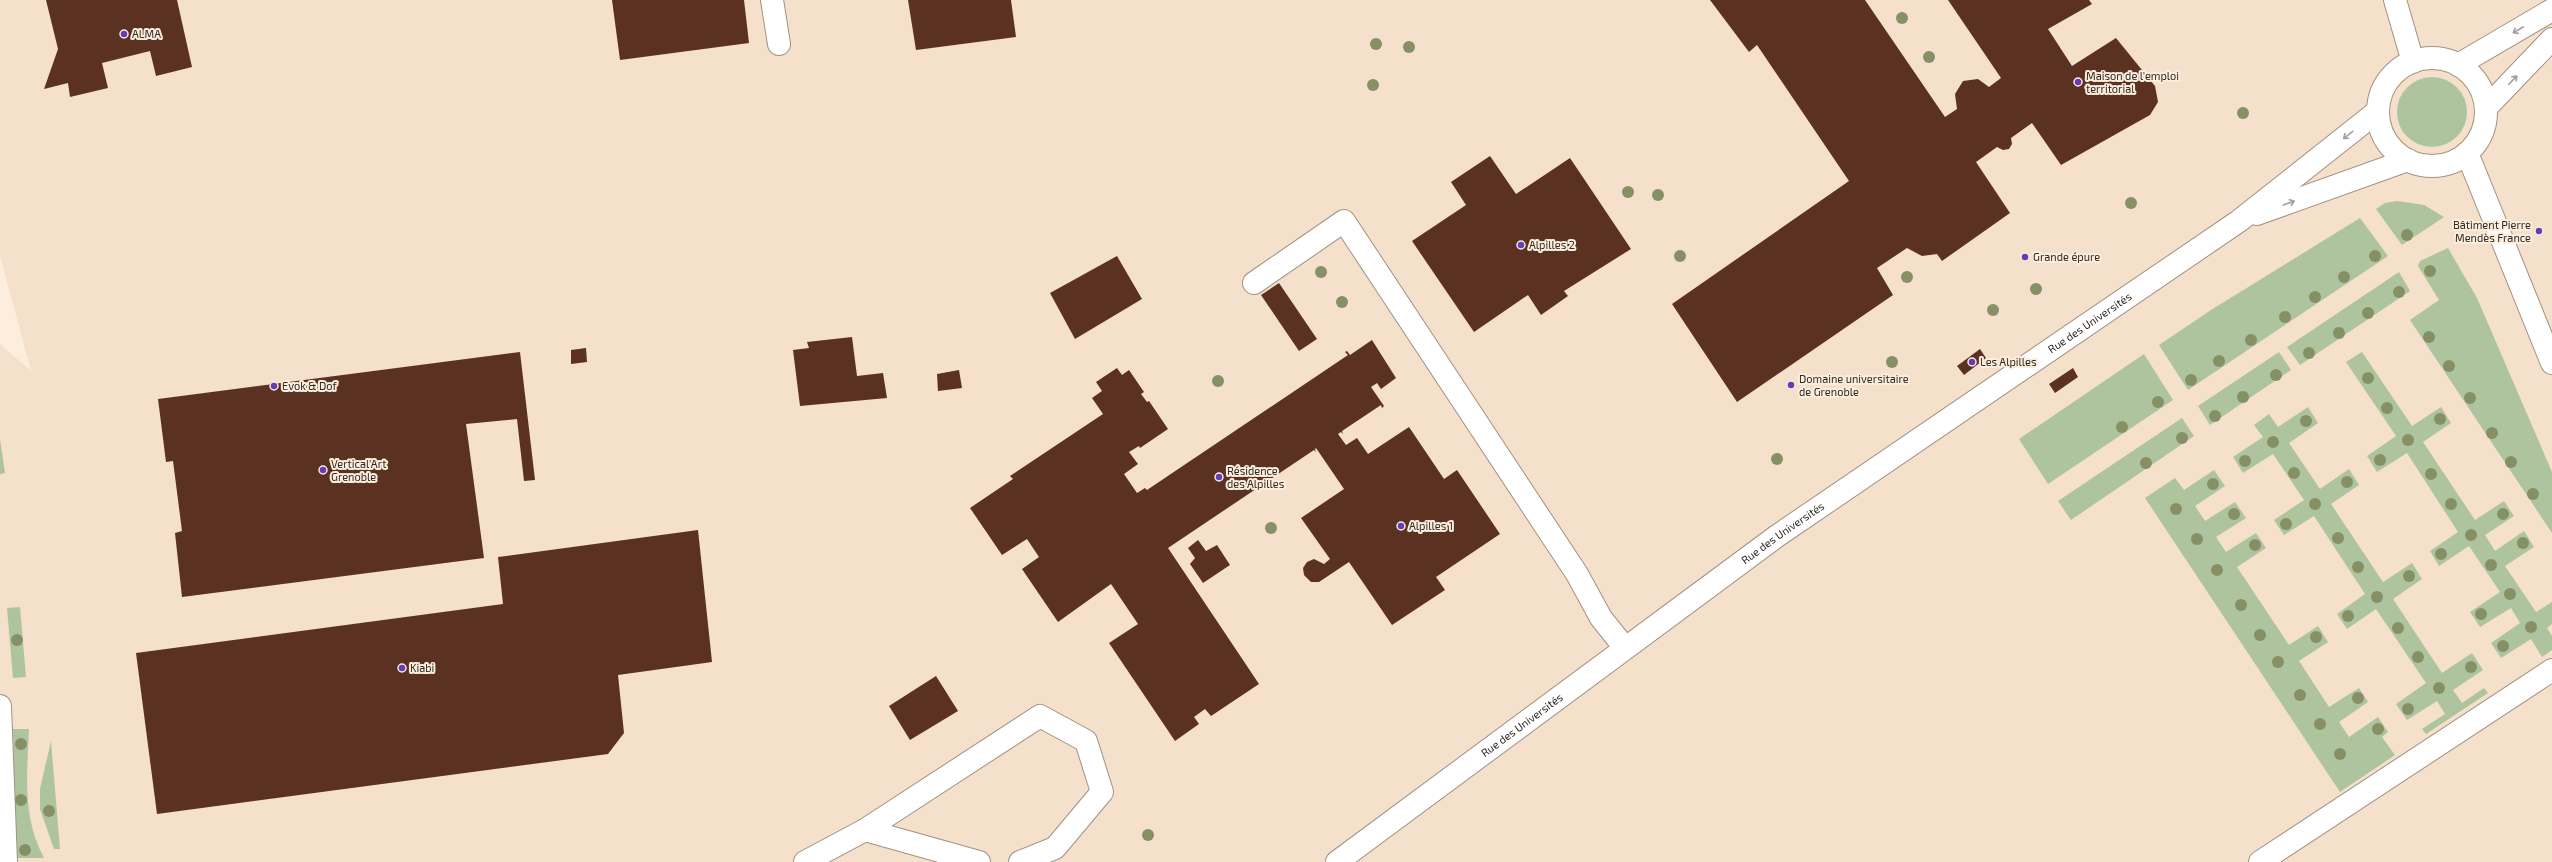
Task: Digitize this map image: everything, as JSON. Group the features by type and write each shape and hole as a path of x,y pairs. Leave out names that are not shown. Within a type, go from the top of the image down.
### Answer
{"street":[{"path":"772,0 779,44"},
{"path":"2395,0 2413,62"},
{"path":"2458,65 2552,10"},
{"path":"2486,108 2552,40"},
{"path":"2428,58 2444,60 2458,65 2472,76 2482,91 2486,108 2485,125 2478,140 2467,153 2454,162 2439,166 2423,165 2408,160 2395,151 2385,140 2378,111 2381,95 2388,81 2399,70 2413,62 2428,58"},
{"name":"Rue des Universités","path":"1338,862 1777,536 2239,221 2378,111"},
{"path":"2467,153 2552,363"},
{"name":"Rue des Universités","path":"2239,221 2408,160"},
{"path":"1254,283 1344,221 1577,574 1601,618 1626,648"},
{"path":"2260,862 2552,670"},
{"path":"0,706 6,862"},
{"path":"805,862 865,830 1040,716 1086,741 1102,792 1055,848 1020,862"},
{"path":"865,830 979,862"}],"shaded area":[{"name":"Domaine universitaire de Grenoble","path":"0,0 2552,0 2552,862 0,862 0,344 31,371 0,256"}],"green space":[{"path":"2432,77 2445,80 2457,87 2464,99 2467,112 2464,125 2457,137 2445,144 2432,147 2419,144 2407,137 2400,125 2397,112 2400,99 2407,87 2419,80"},
{"path":"2397,201 2424,205 2444,217 2402,245 2376,209 2385,203"},
{"path":"2360,218 2388,256 2188,390 2159,345 2211,310"},
{"path":"2448,248 2477,298 2552,472 2552,533 2410,320 2439,300 2418,266 2420,261"},
{"path":"2399,272 2410,291 2300,365 2287,347"},
{"path":"2279,352 2291,370 2210,425 2198,406"},
{"path":"2362,352 2412,426 2441,407 2451,423 2423,442 2475,520 2504,501 2514,516 2485,535 2495,551 2524,531 2534,547 2505,566 2536,612 2552,602 2552,624 2547,628 2552,636 2552,650 2542,657 2531,639 2501,658 2491,643 2520,623 2511,608 2480,627 2470,612 2500,592 2469,546 2439,566 2430,551 2458,532 2407,453 2377,472 2367,456 2396,436 2346,362"},
{"path":"2144,354 2173,400 2048,484 2019,439"},
{"path":"2308,407 2318,423 2289,443 2320,489 2349,469 2359,485 2331,504 2383,582 2412,563 2422,579 2393,599 2442,673 2472,653 2483,670 2453,690 2462,703 2484,688 2488,693 2426,734 2422,729 2445,714 2437,701 2407,720 2396,704 2426,683 2376,609 2347,629 2337,614 2365,594 2314,516 2284,535 2274,520 2304,500 2273,454 2243,473 2233,457 2263,437 2254,425 2269,414 2278,427"},
{"path":"2182,418 2194,436 2071,520 2058,501"},
{"path":"0,439 5,473 0,474"},
{"path":"2214,470 2225,486 2195,506 2205,521 2235,502 2246,518 2216,537 2226,552 2256,533 2266,548 2237,567 2289,645 2318,626 2328,642 2299,661 2329,707 2359,688 2368,702 2339,722 2349,737 2378,717 2388,732 2382,737 2395,755 2340,792 2145,498 2175,478 2184,490"},
{"path":"20,607 26,677 13,678 7,608"},
{"path":"13,729 29,729 27,779 29,811 37,843 44,858 16,858"},
{"path":"51,741 60,849 54,849 40,809 40,789"}],"building":[{"name":"ALMA","path":"46,0 177,0 192,67 156,76 150,51 102,63 108,88 70,97 68,83 44,89 58,49"},
{"path":"612,0 744,0 749,43 620,60"},
{"path":"908,0 1011,0 1016,37 916,50"},
{"path":"1710,0 1865,0 1945,117 1957,109 1955,94 1963,81 1978,79 1989,87 2001,78 1948,0 2089,0 2092,4 2048,29 2072,66 2116,38 2155,86 2158,102 2150,115 2061,165 2032,123 2011,138 2012,144 2009,149 2003,150 1997,147 1976,162 2010,213 1942,261 1937,254 1922,256 1907,248 1877,268 1893,295 1737,402 1672,304 1849,181 1757,45 1749,52"},
{"name":"Alpilles 2","path":"1490,156 1516,194 1570,158 1631,249 1564,291 1568,296 1541,315 1528,295 1474,332 1412,241 1466,205 1451,182"},
{"path":"1117,256 1142,299 1075,339 1050,293"},
{"path":"1279,283 1317,339 1299,351 1261,295"},
{"path":"852,337 857,376 883,373 887,398 800,406 793,350 809,348 807,342"},
{"path":"1372,340 1396,378 1381,389 1377,383 1371,387 1384,406 1382,408 1381,405 1342,431 1343,434 1341,432 1338,434 1346,445 1357,438 1368,454 1409,427 1444,479 1457,470 1500,534 1436,577 1445,590 1392,625 1349,562 1319,582 1311,582 1304,575 1303,568 1307,562 1314,559 1324,564 1330,559 1301,518 1344,489 1316,448 1316,452 1314,450 1168,548 1259,684 1211,716 1205,709 1194,717 1199,724 1175,741 1109,643 1138,624 1111,584 1058,622 1022,569 1039,557 1027,539 1002,555 970,508 1013,479 1010,476 1103,414 1092,398 1102,391 1096,382 1117,368 1122,375 1129,370 1144,392 1141,394 1147,402 1149,401 1168,429 1140,448 1139,446 1129,452 1138,464 1124,474 1137,493 1145,488 1147,490 1348,355 1345,352 1347,351 1350,355"},
{"path":"586,348 587,362 571,364 571,350"},
{"name":"Les Alpilles","path":"1980,349 1986,358 1964,375 1957,366"},
{"name":"Vertical'Art Grenoble","path":"520,352 535,480 524,481 517,419 466,424 484,558 182,597 175,533 182,531 173,461 166,462 158,399"},
{"name":"Les Alpilles","path":"2073,368 2078,377 2055,393 2049,384"},
{"path":"959,370 962,388 938,391 937,374"},
{"name":"Kiabi","path":"698,530 712,662 618,675 624,733 608,754 157,814 136,653 503,604 498,557"},
{"path":"1198,540 1206,551 1217,545 1230,565 1203,583 1190,564 1195,558 1188,548"},
{"path":"936,676 958,711 910,740 889,706"}],"place":[{"name":"ALMA","path":"124,34"},
{"name":"Maison de l'emploi territorial","path":"2078,82"},
{"name":"Bâtiment Pierre Mendès France","path":"2539,231"},
{"name":"Alpilles 2","path":"1521,245"},
{"name":"Grande épure","path":"2025,257"},
{"name":"Les Alpilles","path":"1972,362"},
{"name":"Domaine universitaire de Grenoble","path":"1791,385"},
{"name":"Evok & Dof","path":"274,386"},
{"name":"Vertical'Art Grenoble","path":"323,470"},
{"name":"Résidence des Alpilles","path":"1219,477"},
{"name":"Alpilles 1","path":"1401,526"},
{"name":"Kiabi","path":"402,668"}]}
